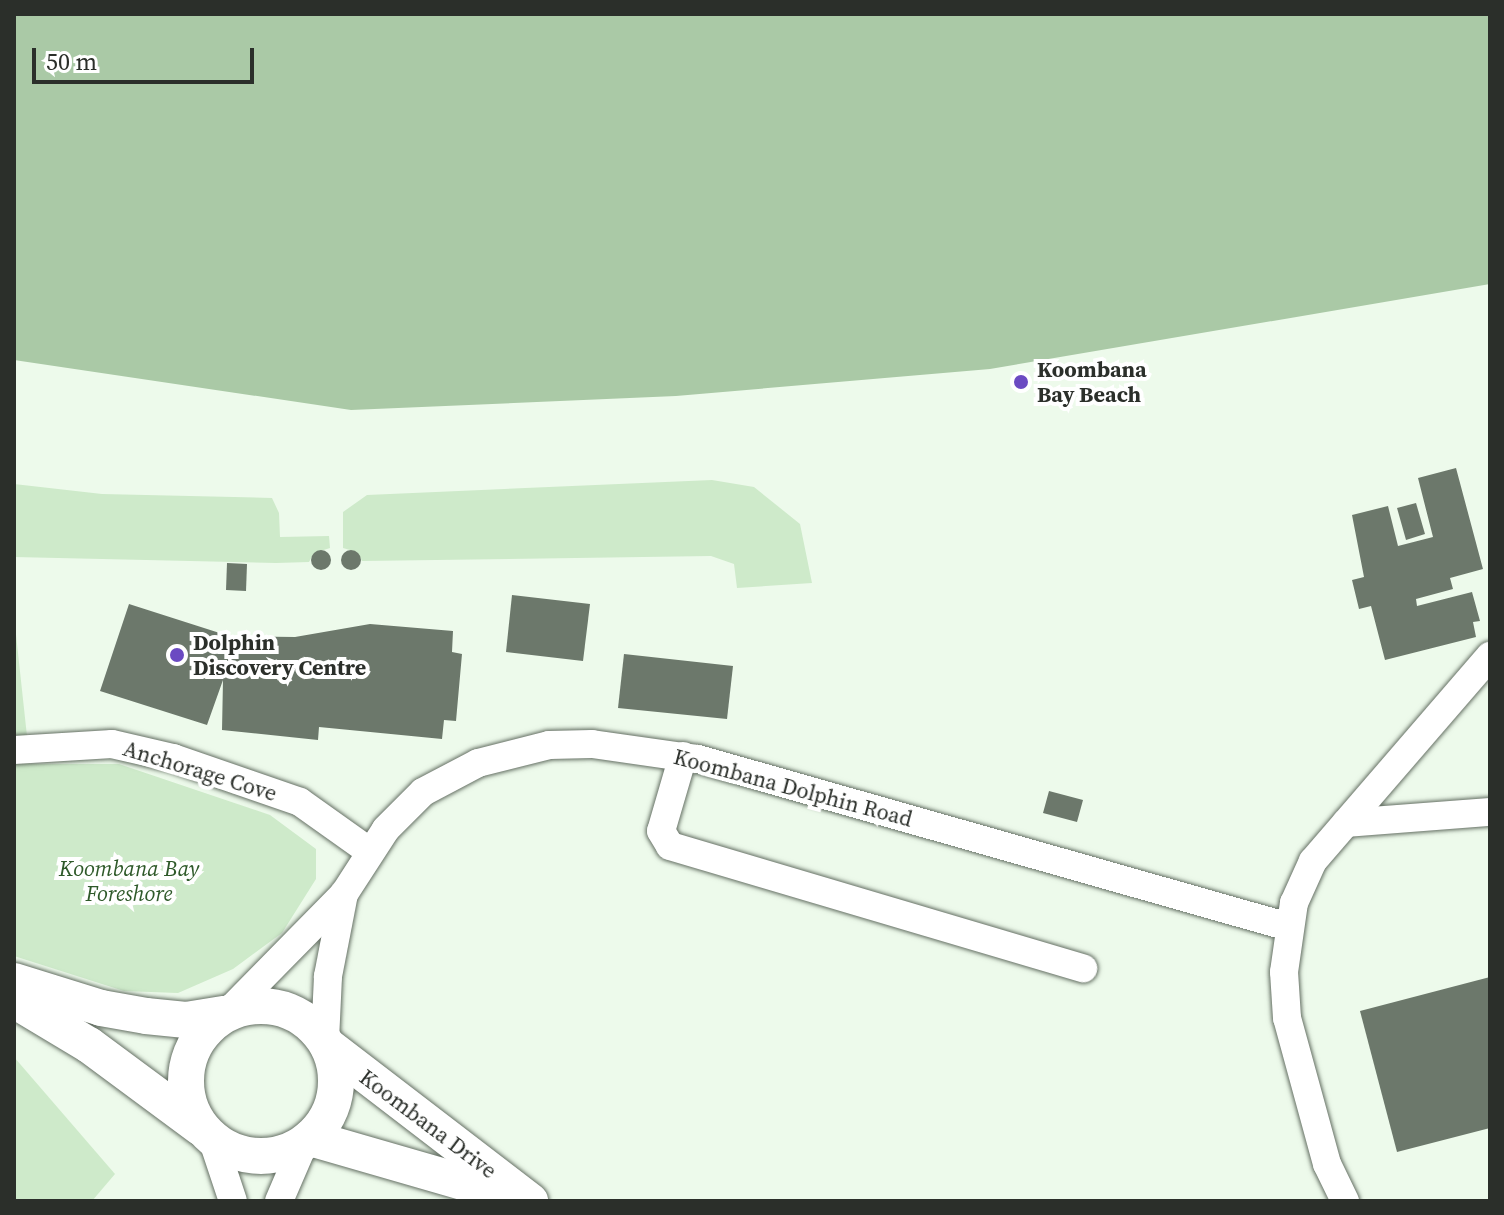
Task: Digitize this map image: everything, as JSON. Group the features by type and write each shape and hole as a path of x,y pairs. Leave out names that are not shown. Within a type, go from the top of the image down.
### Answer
{"main road":[{"path":"14,981 101,1008 146,1016 186,1020 260,1006 292,1012 326,1043 337,1085 328,1114 307,1140 267,1156 228,1149 89,1045 14,1000"},
{"path":"208,1134 192,1113 186,1068 207,1028 227,1013"},
{"name":"Koombana Drive","path":"326,1043 529,1201"},
{"name":"Koombana Drive","path":"307,1140 529,1201"}],"street":[{"path":"1345,1201 1327,1164 1287,1018 1284,972 1289,927 1304,878 1346,823 1490,656"},
{"name":"Anchorage Cove","path":"14,750 112,744 173,758 300,802 369,851"},
{"name":"Koombana Dolphin Road","path":"227,1013 344,894 369,851 423,792 450,775 508,753 592,744 683,756 1289,927"},
{"path":"683,756 661,831 670,846 1083,968"},
{"path":"1346,823 1490,812"},
{"name":"Koombana Dolphin Road","path":"326,1043 328,976 344,894"},
{"path":"208,1134 233,1201"},
{"path":"279,1201 307,1140"}],"green space":[{"path":"712,480 754,487 800,524 812,583 737,588 734,564 711,556 362,561 357,552 343,548 343,512 367,495"},
{"path":"14,484 102,494 272,498 279,513 280,537 329,536 330,548 314,553 309,562 276,563 14,557"},
{"name":"Koombana Bay Foreshore","path":"14,616 30,764 119,764 270,815 316,849 316,879 282,933 233,969 178,993 124,991 14,956"},
{"path":"14,1057 115,1174 92,1201 14,1201"}],"shaded area":[{"path":"14,14 1490,14 1490,284 990,369 676,396 351,410 14,360"}],"building":[{"path":"1456,468 1483,569 1450,578 1453,589 1416,599 1417,606 1472,592 1480,621 1473,622 1476,637 1385,660 1371,606 1359,609 1352,580 1364,577 1352,515 1388,506 1398,546 1433,537 1418,478"},
{"path":"1416,503 1425,534 1406,540 1397,508"},
{"path":"321,550 328,553 331,560 328,567 321,570 314,567 311,560 314,553"},
{"path":"351,550 358,553 361,560 358,567 351,570 344,567 341,560 344,553"},
{"path":"227,563 247,564 246,591 226,590"},
{"path":"512,595 590,604 583,661 506,652"},
{"path":"129,604 229,636 295,637 370,624 453,631 452,652 462,654 456,721 444,720 442,739 319,727 318,740 222,730 223,680 207,725 100,691"},
{"path":"624,654 733,666 727,719 618,708"},
{"path":"1049,791 1083,800 1077,822 1043,813"},
{"path":"1490,977 1490,1128 1397,1152 1360,1011"}],"place":[{"name":"Koombana Bay Beach","path":"1021,382"},
{"name":"Dolphin Discovery Centre","path":"177,655"}]}
